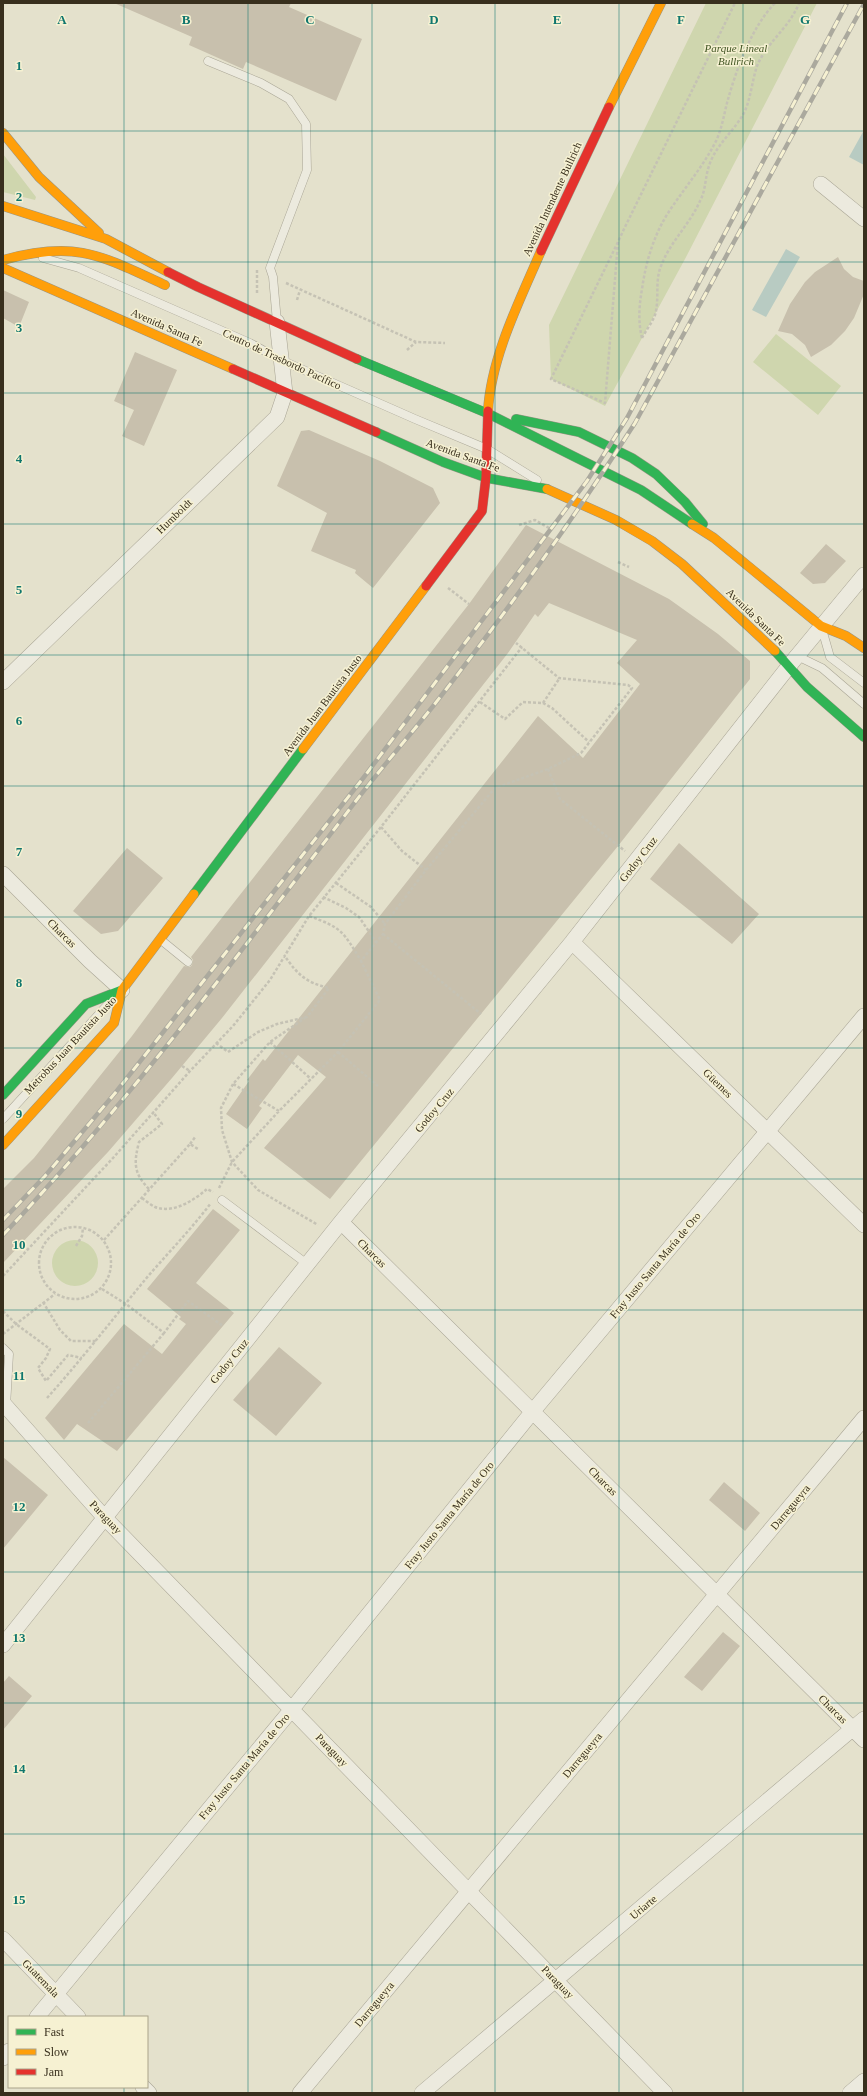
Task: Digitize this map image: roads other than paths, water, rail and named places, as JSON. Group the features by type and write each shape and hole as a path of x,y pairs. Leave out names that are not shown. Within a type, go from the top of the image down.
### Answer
{"main road":[{"name":"Avenida Intendente Bullrich","path":"489,414 492,375 503,343 541,251 661,3"},
{"path":"3,133 56,196 106,239"},
{"path":"3,206 106,239 198,287 349,356 489,414 640,490 714,538 796,607 821,626 846,636 864,648"},
{"path":"3,260 43,249 67,248 94,254 166,286 198,287"},
{"name":"Avenida Santa Fe","path":"3,268 444,462 487,478 553,490 616,520 652,541 682,564 767,642 793,662 807,687 864,737"},
{"path":"489,414 579,432 632,458 656,474 685,502 714,538"},
{"name":"Avenida Juan Bautista Justo","path":"3,1145 114,1023 122,990 434,577 482,511 487,478 489,414"},
{"path":"3,1095 86,1004 122,990"}],"street":[{"path":"821,184 864,219"},
{"name":"Humboldt","path":"3,682 276,417 285,393 277,322"},
{"name":"Godoy Cruz","path":"3,1645 307,1264 572,942 821,626 864,575"},
{"name":"Charcas","path":"3,874 122,990"},
{"name":"Güemes","path":"572,942 864,1225"},
{"name":"Fray Justo Santa María de Oro","path":"38,2016 292,1709 533,1411 864,1016"},
{"name":"Charcas","path":"341,1222 717,1595 858,1724 864,1740"},
{"name":"Paraguay","path":"5,1405 104,1517 557,1980 665,2093"},
{"name":"Darregueyra","path":"300,2093 864,1418"},
{"name":"Uriarte","path":"422,2093 858,1724"},
{"name":"Guatemala","path":"3,1939 77,2016"},
{"path":"850,2093 864,2081"}],"lane":[{"path":"208,61 261,83 288,100 306,124 308,145 307,170 270,268 273,277 277,322"},
{"path":"10,217 48,220"},
{"name":"Centro de Trasbordo Pacífico","path":"3,250 24,253 79,268 250,343 281,360 487,449 553,490"},
{"path":"821,626 830,657 864,683"},
{"path":"767,642 793,662 822,668 864,704"},
{"path":"160,939 188,962"},
{"name":"Metrobus Juan Bautista Justo","path":"3,1119 122,990"},
{"path":"222,1200 307,1264"},
{"path":"3,1348 9,1354 5,1405"}],"railway":[{"path":"3,1220 45,1176 116,1092 364,777 587,481 627,418 847,3"},
{"path":"3,1235 95,1133 182,1027 380,770 434,705 563,531 635,423 864,4"}],"park label":[{"name":"Parque Lineal Bullrich","path":"736,54"}]}
